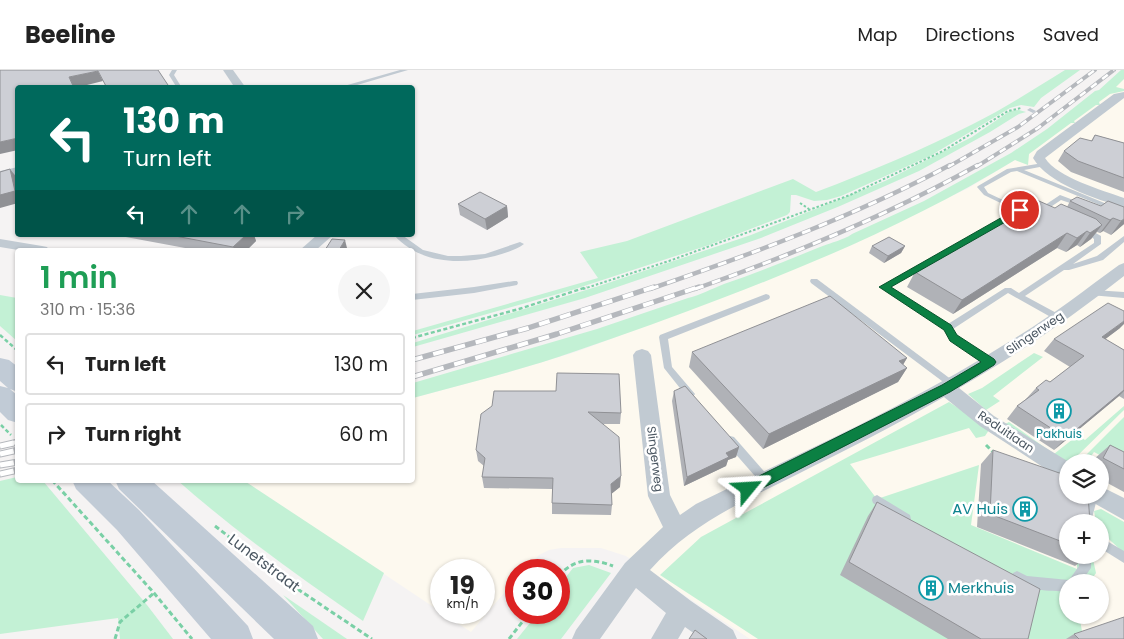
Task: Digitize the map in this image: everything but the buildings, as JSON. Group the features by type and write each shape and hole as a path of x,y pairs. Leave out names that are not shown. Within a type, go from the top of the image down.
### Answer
{"main road":[{"path":"0,367 15,380"},
{"path":"0,396 14,423"},
{"path":"91,483 128,520 235,639"},
{"name":"Lunetstraat","path":"133,483 300,639"}],"street":[{"path":"228,70 239,85"},
{"path":"1124,95 1118,96 1041,154 1040,158 1043,165 1064,178 1124,203"},
{"path":"0,175 15,172"},
{"path":"310,248 323,237"},
{"path":"0,243 30,248"},
{"name":"Slingerweg","path":"585,639 632,574 655,547 676,530 704,511 949,386 1026,341 1093,293 1124,268"},
{"name":"Slingerweg","path":"642,355 659,496 676,530"},
{"name":"Reduitlaan","path":"949,386 987,420 1059,468"},
{"path":"1109,501 1124,510"},
{"path":"632,574 724,639"},
{"path":"664,639 682,610"}],"lane":[{"path":"175,70 170,75 178,85"},
{"path":"350,85 406,70"},
{"path":"990,362 954,338 948,328 884,287 1020,210 986,194 980,189 1007,170 1019,170 1043,165"},
{"path":"1019,170 1124,213"},
{"path":"1048,213 1041,210 1060,197 1084,206 1124,213"},
{"path":"1019,296 1098,242 1094,235 1075,225"},
{"path":"401,237 424,254 451,258 494,255 520,244"},
{"path":"1056,271 1100,258 1122,242"},
{"path":"814,281 949,386"},
{"path":"415,297 514,283"},
{"path":"948,328 1008,290 1059,318"},
{"path":"1093,293 1124,295"},
{"path":"699,404 668,368 663,337 766,297"},
{"path":"724,432 765,480"},
{"path":"877,500 914,523"},
{"path":"1109,548 1124,558"},
{"path":"1008,573 1026,582 1059,585"}],"path":[{"path":"415,337 519,309 747,234 860,191 909,168 964,139 1008,110 1019,108 1031,110"},
{"path":"800,203 809,209"},
{"path":"0,336 15,348"},
{"path":"0,424 14,423"},
{"path":"986,445 996,456"},
{"path":"55,483 154,593 192,639"},
{"name":"Lunetstraat","path":"208,520 293,586 372,639"},
{"path":"570,564 590,560 610,565 632,574"},
{"path":"115,639 120,622 154,593"},
{"path":"509,639 521,624"}],"shaded area":[{"path":"1124,79 1124,639 750,639 626,556 601,548 561,548 549,550 535,559 505,559 505,592 495,604 495,559 430,559 430,605 248,483 415,483 415,397 576,352 763,282 967,189 1015,160"},
{"path":"459,624 478,624 471,632"}],"green space":[{"path":"1065,70 1080,70 1041,98 1034,107 1021,105 1010,108 930,156 841,196 814,201 791,195 790,212 787,215 709,245 572,290 415,334 415,330 598,278 580,252 627,241 793,179 816,192 876,169 934,143 985,118"},
{"path":"1121,70 1124,70 1124,79 1116,87 1124,89 1124,91 1110,94 1099,102 1100,105 1096,105 1074,121 1075,123 1071,123 1029,154 1028,165 1015,160 945,200 836,252 707,304 556,358 415,397 415,382 597,329 697,295 846,237 924,201 1011,153 1047,129 1095,91 1099,90"},
{"path":"1019,110 1026,112 1019,114 919,171 761,238 585,298 415,346 415,342 599,286 751,235 885,181 972,137 1010,111"},
{"path":"0,295 15,298 15,339 0,326"},
{"path":"1034,353 1043,357 993,396 1000,401 986,410 968,394 982,388"},
{"path":"949,402 983,424 989,430 985,436 976,438 969,428 850,464 877,499 979,465 971,525 1059,562 1059,564 1065,564 1077,569 1077,564 1094,564 1096,573 1059,574 1059,624 1081,624 1082,631 1077,639 758,639 660,575 701,537"},
{"path":"1124,406 1124,410 1079,454 1059,454 1059,457 1003,425 1009,422 1054,454 1078,435 1085,440"},
{"path":"1124,417 1124,468 1109,460 1109,454 1094,452 1093,454 1087,454"},
{"path":"15,477 15,483 45,483 147,605 173,639 120,639 118,618 0,634 0,481"},
{"path":"181,483 248,483 384,573 363,621 268,554"},
{"path":"1101,509 1124,522 1124,553 1109,539 1109,514 1095,514 1094,511"},
{"path":"589,565 611,573 561,639 517,639 529,624 570,624 570,572 573,568"},
{"path":"283,595 347,639 323,639"}],"railway":[{"path":"948,167 1018,127 1095,70"},
{"path":"976,167 1038,128 1114,70"},
{"path":"650,289 803,233 914,184 950,165"},
{"path":"695,289 839,233 909,201 978,165"},
{"path":"415,359 528,328 654,287"},
{"path":"415,376 557,334 699,287"},
{"path":"0,446 15,443"},
{"path":"0,454 15,451"},
{"path":"0,465 15,462"},
{"path":"0,474 15,471"}],"place":[{"name":"Pakhuis","path":"1059,411"},
{"name":"AV Huis","path":"1025,509"},
{"name":"Merkhuis","path":"931,588"}],"route":[{"path":"748,489 946,388 990,362 954,338 948,328 884,287 1020,210"}]}
